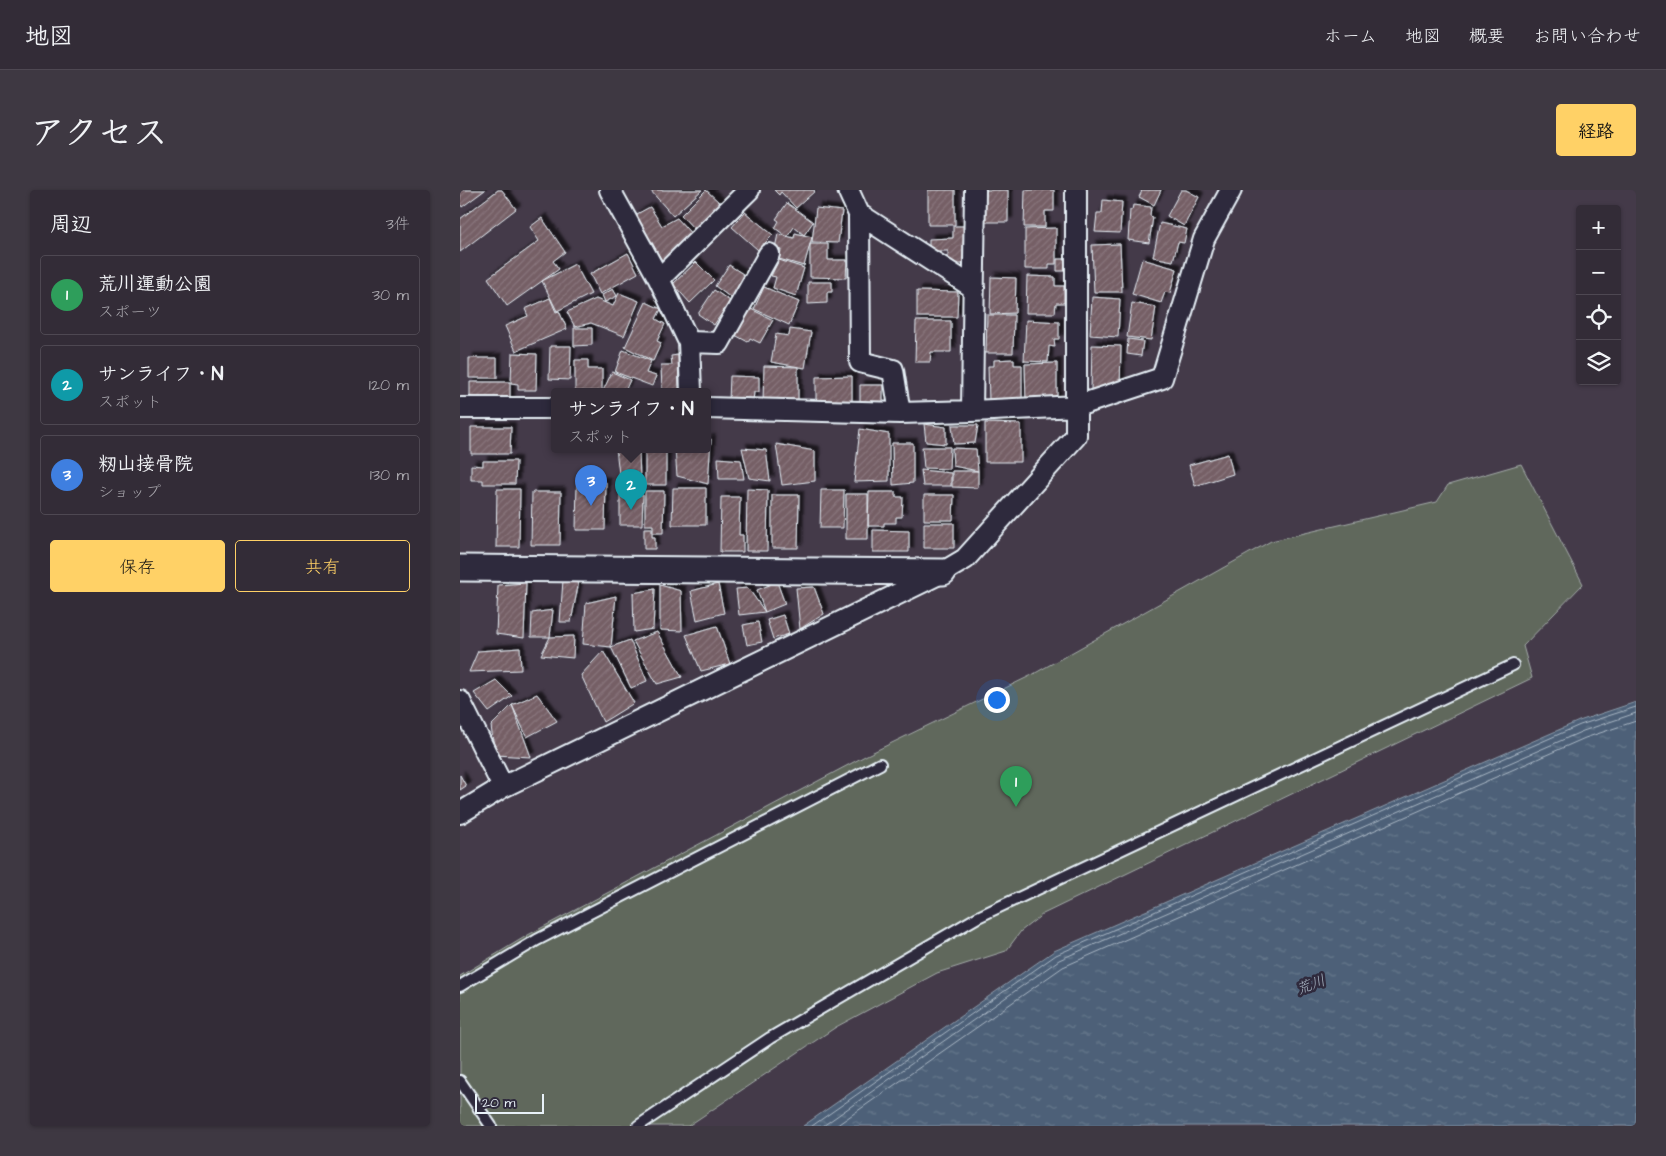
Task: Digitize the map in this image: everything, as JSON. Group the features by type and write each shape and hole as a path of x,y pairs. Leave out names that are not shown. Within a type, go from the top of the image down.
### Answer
{"street":[{"path":"610,190 659,279 688,342 691,388"},
{"path":"659,279 749,190"},
{"path":"848,190 859,214 860,362 894,370 900,413"},
{"path":"972,411 975,190"},
{"path":"460,813 503,787 943,572 965,559 1076,436 1076,190"},
{"path":"711,408 900,413 1077,406 1162,378 1204,239 1231,190"},
{"path":"859,214 974,288"},
{"path":"688,342 719,343 769,254"},
{"path":"460,408 551,408"},
{"path":"460,568 943,572"},
{"path":"460,701 503,787"}],"lane":[{"path":"638,1126 770,1038 978,917 1513,665"},
{"path":"460,986 537,940 880,764"},
{"path":"460,1081 491,1126"}],"green space":[{"path":"1521,464 1583,584 1523,646 1532,678 1043,914 1021,931 1006,951 937,973 836,1027 688,1126 460,1126 460,976 528,935 867,755 1030,676 1271,541 1437,502 1448,485"}],"water":[{"name":"荒川","path":"1636,702 1636,1126 803,1126 1054,951 1579,721"}],"building":[{"path":"460,190 485,190 462,207 460,203"},
{"path":"498,190 502,190 516,209 460,252 460,219"},
{"path":"650,190 702,190 673,216"},
{"path":"706,190 721,204 695,230 681,215"},
{"path":"774,190 815,191 796,208 781,192 779,195"},
{"path":"928,190 955,190 955,225 928,225"},
{"path":"983,190 1008,190 1008,222 983,222"},
{"path":"1025,190 1054,190 1054,211 1045,211 1045,227 1024,227"},
{"path":"1140,190 1161,190 1154,205 1139,197 1142,191"},
{"path":"1181,190 1186,190 1199,197 1184,226 1167,216"},
{"path":"1103,200 1122,202 1120,233 1095,232 1097,213 1102,213"},
{"path":"787,203 813,222 804,235 794,227 787,237 775,228 779,221 776,219"},
{"path":"1133,205 1151,207 1150,216 1153,217 1149,243 1128,240 1130,210 1132,210"},
{"path":"650,207 662,226 677,218 694,237 664,264 635,215"},
{"path":"816,208 842,211 838,243 812,242"},
{"path":"745,212 773,235 758,250 732,227"},
{"path":"542,218 565,252 553,261 559,269 507,306 488,278 539,241 530,227"},
{"path":"1160,223 1187,229 1184,243 1178,242 1173,261 1153,257"},
{"path":"953,226 965,226 966,264 948,264 948,251 929,251 929,239 953,238"},
{"path":"1056,228 1056,264 1049,264 1049,269 1025,269 1025,229"},
{"path":"795,233 812,237 804,266 779,259 781,250 775,248 778,234 794,238"},
{"path":"810,244 828,244 828,260 847,260 846,278 810,277"},
{"path":"1120,244 1122,292 1094,292 1092,245"},
{"path":"628,253 638,273 600,294 590,274"},
{"path":"1057,259 1066,259 1066,271 1057,271"},
{"path":"1142,259 1177,269 1170,293 1165,292 1161,303 1132,294"},
{"path":"779,260 804,268 796,296 773,288 776,277 771,276"},
{"path":"696,262 714,280 690,303 673,284"},
{"path":"575,264 591,294 557,311 542,281"},
{"path":"729,265 746,276 731,298 715,286"},
{"path":"1027,276 1055,277 1055,286 1064,286 1064,303 1056,303 1055,313 1026,313"},
{"path":"991,277 1016,278 1015,313 990,314"},
{"path":"808,282 832,282 832,292 827,292 827,303 808,304"},
{"path":"764,287 799,302 789,325 754,309"},
{"path":"613,289 617,296 605,302 602,295"},
{"path":"714,290 730,301 714,325 698,314"},
{"path":"917,291 958,292 957,317 917,317"},
{"path":"619,293 639,301 624,336 591,323 575,327 567,312 596,299 613,306"},
{"path":"1092,297 1120,299 1118,337 1090,335"},
{"path":"550,298 556,312 559,311 567,329 516,351 505,326 528,316 525,309"},
{"path":"646,302 661,309 656,319 665,324 657,341 661,343 653,361 625,347"},
{"path":"1132,303 1156,307 1151,340 1127,337"},
{"path":"749,308 773,320 760,343 750,338 748,342 735,335"},
{"path":"987,315 1014,315 1013,353 986,353"},
{"path":"1026,320 1059,322 1059,339 1054,339 1055,347 1049,346 1048,362 1024,361"},
{"path":"916,321 951,321 951,352 931,352 930,362 915,362"},
{"path":"574,328 592,328 592,345 574,346"},
{"path":"790,329 811,332 805,368 771,362 776,334 789,336"},
{"path":"1128,339 1143,341 1141,356 1127,354"},
{"path":"1092,345 1121,346 1120,391 1091,390"},
{"path":"550,346 571,346 570,380 549,379"},
{"path":"623,350 651,361 646,373 656,376 652,386 615,372"},
{"path":"512,353 537,354 536,390 518,390 518,384 511,383"},
{"path":"678,355 679,388 662,388 661,365 672,365 671,356"},
{"path":"469,358 497,358 497,378 469,378"},
{"path":"1014,359 1014,365 1022,365 1022,401 989,401 988,366 994,366 994,360"},
{"path":"575,360 588,360 588,369 602,369 602,388 575,388"},
{"path":"1057,363 1057,401 1026,402 1025,364"},
{"path":"764,366 798,367 798,403 763,402"},
{"path":"612,372 630,380 626,388 604,388"},
{"path":"730,376 759,377 759,392 754,392 753,401 729,401"},
{"path":"852,376 852,404 816,404 816,377"},
{"path":"470,382 510,382 510,405 470,399"},
{"path":"860,385 883,385 883,404 860,405"},
{"path":"985,423 1021,424 1021,462 985,462"},
{"path":"924,424 946,427 946,444 926,442"},
{"path":"952,425 978,425 975,443 954,444"},
{"path":"471,427 511,427 510,454 471,454"},
{"path":"860,429 889,434 889,481 854,482"},
{"path":"892,443 913,443 913,483 893,485"},
{"path":"776,444 815,451 815,481 782,485"},
{"path":"922,447 950,447 949,469 924,468"},
{"path":"742,448 766,450 770,481 749,478"},
{"path":"952,448 976,449 978,471 953,466"},
{"path":"616,453 639,453 640,481 619,474"},
{"path":"645,453 666,453 666,485 645,485"},
{"path":"675,453 710,453 708,484 677,476"},
{"path":"1228,454 1233,474 1195,486 1189,465"},
{"path":"718,458 741,460 744,479 719,479"},
{"path":"483,461 516,461 515,484 483,484 483,480 471,480 471,465 483,466"},
{"path":"921,470 951,473 951,486 923,486"},
{"path":"952,471 978,471 978,488 952,487"},
{"path":"577,481 606,482 605,530 576,530"},
{"path":"673,488 706,488 706,525 672,525"},
{"path":"497,489 520,489 519,547 496,547"},
{"path":"747,489 768,490 767,551 746,551"},
{"path":"821,490 844,490 843,528 820,528"},
{"path":"645,491 664,491 663,533 653,533 653,525 645,525"},
{"path":"532,492 561,492 560,545 531,545"},
{"path":"869,492 896,492 896,497 903,497 902,517 896,517 896,523 884,523 884,526 868,526"},
{"path":"846,494 868,494 868,539 846,539"},
{"path":"620,495 643,495 642,525 620,525"},
{"path":"772,495 799,495 798,548 772,548"},
{"path":"924,495 954,495 953,520 924,520"},
{"path":"721,497 740,497 739,535 743,535 743,552 720,552"},
{"path":"924,523 954,523 954,548 924,548"},
{"path":"644,528 652,528 652,537 655,537 655,549 644,549"},
{"path":"873,530 909,531 909,552 873,552"},
{"path":"563,580 579,581 571,622 560,622"},
{"path":"777,582 785,604 765,612 757,590"},
{"path":"526,583 524,638 496,634 498,585"},
{"path":"718,584 724,613 697,620 691,591"},
{"path":"660,585 681,591 682,631 660,630"},
{"path":"814,587 824,614 800,629 796,588"},
{"path":"748,588 765,612 739,615 736,589"},
{"path":"655,589 653,629 634,632 633,593"},
{"path":"616,596 611,647 583,644 586,603"},
{"path":"553,610 550,637 531,637 532,613"},
{"path":"783,615 789,634 773,639 767,620"},
{"path":"758,622 762,642 747,645 743,625"},
{"path":"717,626 730,664 701,671 686,635"},
{"path":"657,632 682,677 657,684 633,641"},
{"path":"574,636 573,658 541,655 550,637"},
{"path":"630,640 647,681 631,688 611,647"},
{"path":"520,648 521,670 469,672 478,651"},
{"path":"603,651 634,703 603,722 581,675"},
{"path":"496,680 512,696 489,712 474,693"},
{"path":"537,694 557,721 527,737 512,705"},
{"path":"512,705 531,757 495,755 491,726"},
{"path":"460,775 466,786 460,790"}],"place":[{"name":"籾山接骨院","path":"591,506"},
{"name":"サンライフ・N","path":"631,510"},
{"name":"荒川運動公園","path":"1016,807"}]}
